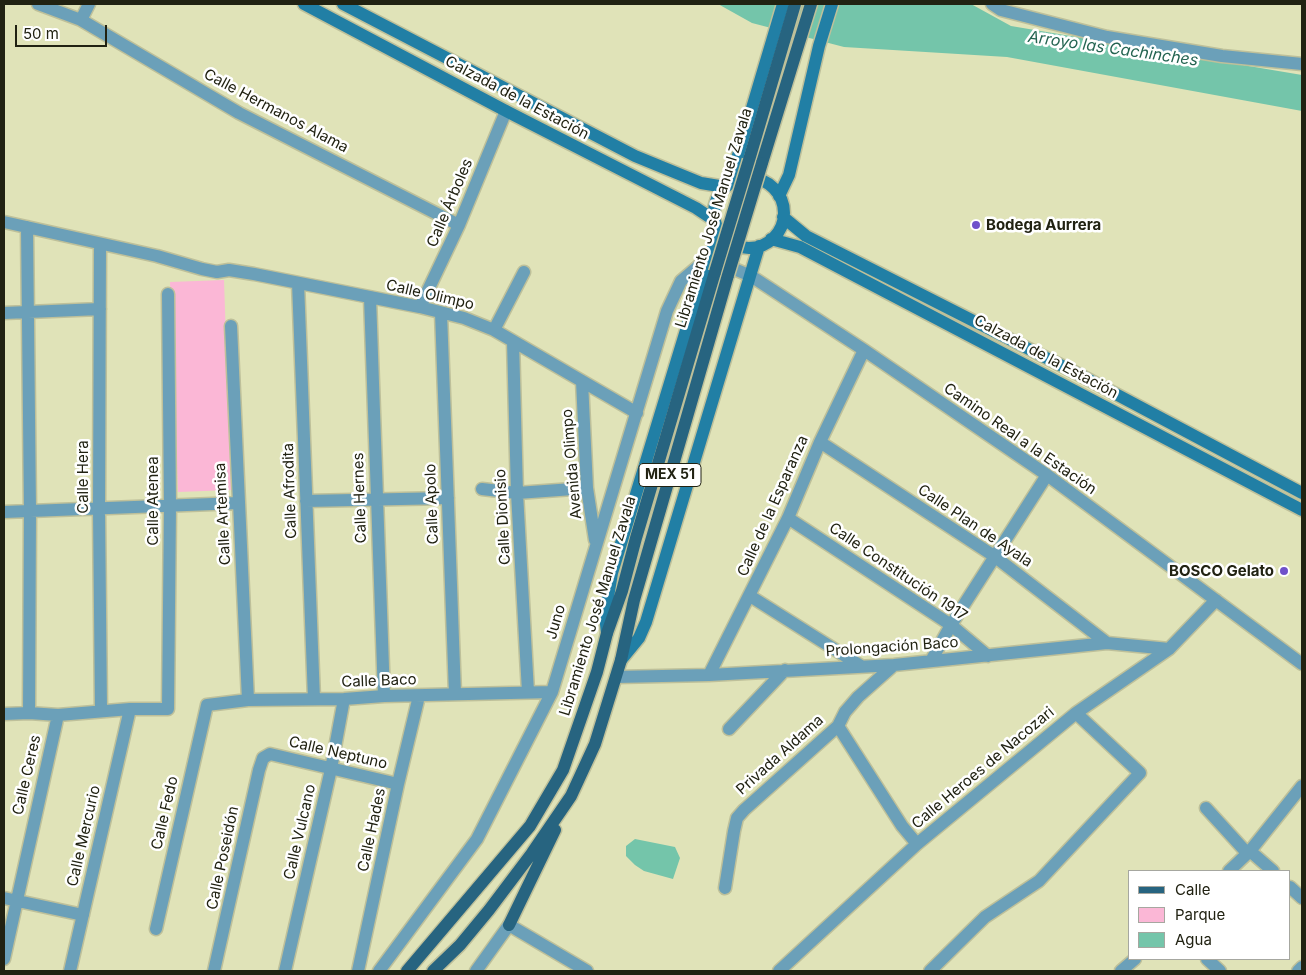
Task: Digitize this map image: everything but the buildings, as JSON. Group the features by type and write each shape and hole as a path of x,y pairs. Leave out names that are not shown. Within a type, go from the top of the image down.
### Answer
{"main road":[{"name":"Calzada de la Estación","path":"304,4 506,111 696,208 714,220"},
{"name":"Calzada de la Estación","path":"343,4 636,156 701,183 729,184"},
{"path":"729,184 748,178 764,181 773,188 783,206 783,217 777,233 771,239 759,246 748,247 738,245 720,233 714,220 716,202 729,184 780,33 782,4"},
{"name":"Libramiento José Manuel Zavala","path":"433,971 460,944 489,910 571,796 595,744 621,660 634,600 722,273 780,33 795,4"},
{"name":"Libramiento José Manuel Zavala","path":"407,971 494,870 535,818 563,770 597,672 636,538 722,273 762,163 811,4"},
{"path":"779,196 789,175 819,46 832,4"},
{"name":"Calzada de la Estación","path":"783,217 806,236 1078,374 1302,493"},
{"path":"608,632 605,615 612,573 708,258 720,233"},
{"name":"Calzada de la Estación","path":"771,239 800,247 1302,510"},
{"path":"621,660 639,638 646,622 759,246"},
{"path":"509,925 571,796"}],"street":[{"name":"Calle Hermanos Alama","path":"38,4 81,20 239,113 460,225"},
{"path":"81,20 89,4"},
{"path":"992,4 1002,10 1107,37 1222,56 1302,64"},
{"name":"Calle Árboles","path":"420,307 460,225 506,111"},
{"path":"4,222 100,244"},
{"path":"27,227 30,511 29,713"},
{"name":"Calle Olimpo","path":"100,244 157,256 202,269 217,272 229,270 254,274 420,307 464,318 494,330 638,413"},
{"name":"Calle Hera","path":"100,244 99,510 101,711"},
{"name":"Camino Real a la Estación","path":"708,258 751,276 864,350 1047,475 1302,664"},
{"name":"Juno","path":"380,971 477,839 552,692 596,543 638,413 667,311 681,281 708,258"},
{"path":"494,330 524,272"},
{"name":"Calle Afrodita","path":"298,283 314,698"},
{"name":"Calle Atenea","path":"130,709 168,709 170,506 168,294"},
{"name":"Calle Hernes","path":"370,298 384,696"},
{"path":"4,313 100,309"},
{"name":"Calle Apolo","path":"441,313 455,694"},
{"name":"Calle Artemisa","path":"231,326 248,700"},
{"name":"Calle Dionisio","path":"513,341 517,493 528,692"},
{"name":"Calle de la Esparanza","path":"710,675 788,518 820,442 864,350"},
{"name":"Avenida Olimpo","path":"582,381 587,488 596,543"},
{"name":"Calle Plan de Ayala","path":"820,442 994,556 1107,643"},
{"path":"931,661 994,556 1047,475"},
{"path":"482,489 517,493 587,488"},
{"path":"306,501 448,498"},
{"path":"4,512 99,510 238,503"},
{"name":"Calle Constitución 1917","path":"788,518 951,625 988,656"},
{"path":"750,596 861,666"},
{"name":"Calle Heroes de Nacozari","path":"779,971 917,844 1076,713 1169,649 1216,600"},
{"name":"Prolongación Baco","path":"616,676 710,675 894,665 1107,643 1169,649"},
{"name":"Privada Aldama","path":"725,888 737,818 838,726 845,712 858,697 894,665"},
{"path":"729,729 785,670"},
{"name":"Calle Baco","path":"207,705 248,700 344,699 384,696 552,692"},
{"name":"Calle Hades","path":"358,971 419,696"},
{"name":"Calle Vulcano","path":"285,971 331,769 344,699"},
{"name":"Calle Fedo","path":"156,929 207,705"},
{"path":"4,714 58,715 130,709"},
{"name":"Calle Mercurio","path":"70,971 130,709"},
{"path":"930,971 986,917 1039,881 1140,773 1076,713"},
{"name":"Calle Ceres","path":"4,959 10,900 58,715"},
{"path":"838,726 902,826 917,844"},
{"name":"Calle Neptuno","path":"270,754 398,784"},
{"name":"Calle Poseidón","path":"214,971 259,770 263,758 270,754"},
{"path":"1230,870 1248,852 1302,786"},
{"path":"1206,808 1248,852 1272,870"},
{"path":"1291,887 1302,898"},
{"path":"10,900 83,915"},
{"path":"476,971 509,925 587,971"},
{"path":"1121,971 1135,960"},
{"path":"1208,960 1220,971"},
{"path":"1298,971 1302,967"}],"green space":[{"path":"224,280 231,490 178,492 170,282"}],"water":[{"name":"Arroyo las Cachinches","path":"718,4 971,4 1011,26 1302,75 1302,111 1007,57 844,47 752,23"},
{"path":"635,839 675,847 680,858 673,879 644,871 626,856 626,846"}],"place":[{"name":"Bodega Aurrera","path":"976,225"},
{"name":"BOSCO Gelato","path":"1284,571"}]}
